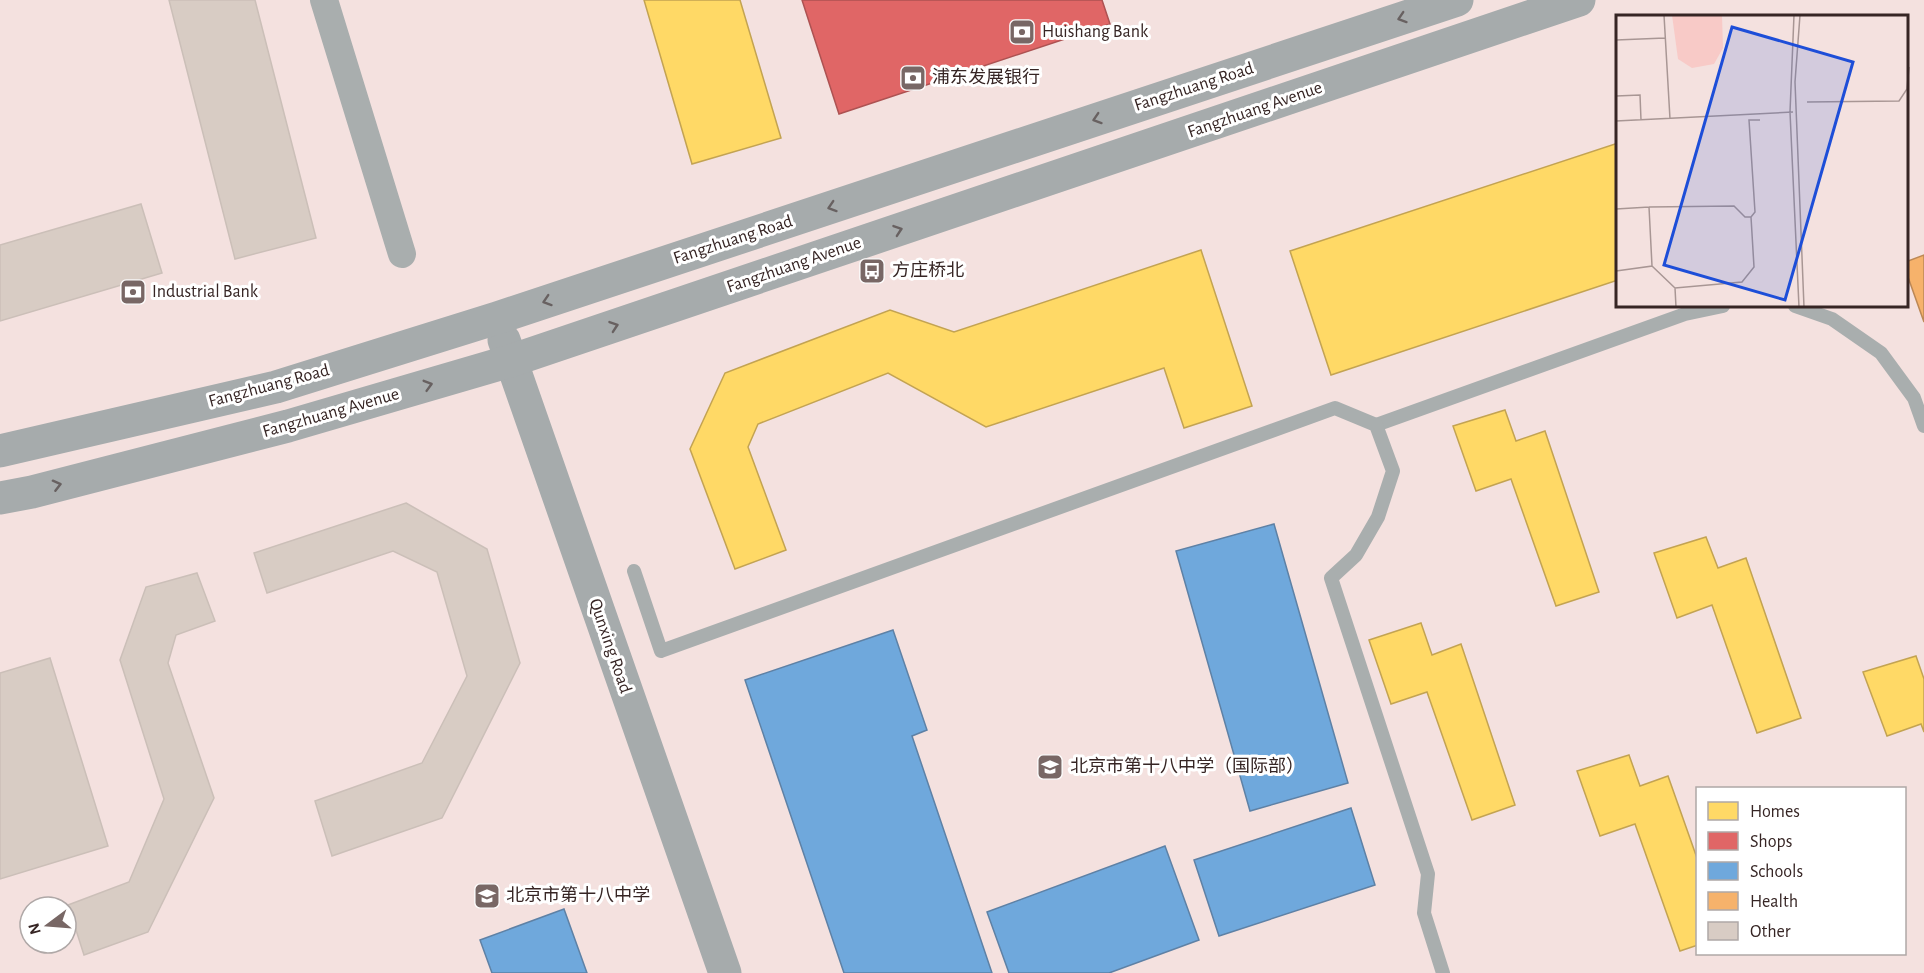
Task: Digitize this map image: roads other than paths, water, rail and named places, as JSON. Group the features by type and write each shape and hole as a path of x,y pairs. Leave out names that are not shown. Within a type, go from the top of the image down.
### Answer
{"main road":[{"name":"Fangzhuang Road","path":"0,451 276,387 496,318 1457,0"},
{"name":"Fangzhuang Avenue","path":"0,498 32,492 288,426 510,361 1579,0"},
{"name":"Qunxing Road","path":"496,318 725,973"}],"street":[{"path":"324,0 402,254"}],"lane":[{"path":"634,571 661,651 1335,408 1376,425 1685,314 1714,308"},
{"path":"1801,308 1832,319 1881,353 1914,398 1924,426"},
{"path":"1376,425 1393,471 1378,517 1362,546 1356,555 1330,578 1428,874 1424,913 1443,973"}],"place":[{"name":"Huishang Bank","path":"1022,32"},
{"name":"浦东发展银行","path":"913,78"},
{"name":"方庄桥北","path":"872,271"},
{"name":"Industrial Bank","path":"133,292"},
{"name":"北京市第十八中学（国际部）","path":"1050,767"},
{"name":"北京市第十八中学","path":"487,896"}]}
